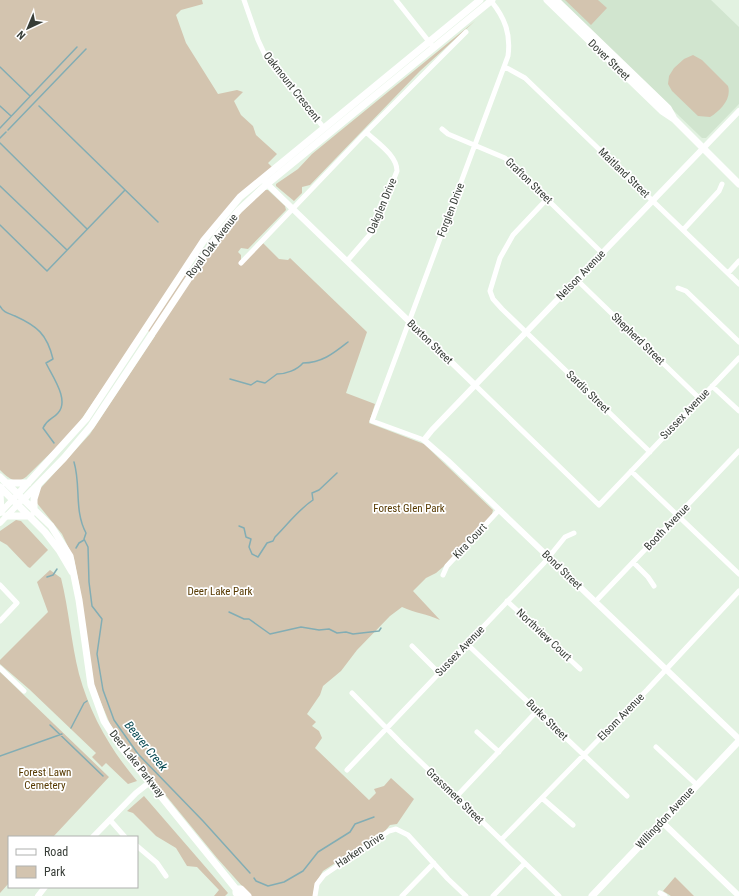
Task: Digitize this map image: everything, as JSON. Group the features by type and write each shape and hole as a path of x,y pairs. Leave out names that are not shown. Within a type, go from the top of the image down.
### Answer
{"main road":[{"name":"Royal Oak Avenue","path":"18,499 38,486 91,426 220,220 240,197 265,182 431,45 480,0"},
{"name":"Royal Oak Avenue","path":"265,182 324,128 491,0"},
{"name":"Dover Street","path":"547,0 662,111 674,119 739,184"},
{"name":"Dover Street","path":"556,0 668,108 674,119"},
{"name":"Royal Oak Avenue","path":"18,499 28,483 86,419 149,332"},
{"name":"Deer Lake Parkway","path":"0,477 3,485 32,514 73,572 79,600 88,672 94,697 112,734 240,893"},
{"path":"3,485 28,483"},
{"path":"0,493 2,514 32,514 38,486"},
{"name":"Willingdon Avenue","path":"592,896 739,740"}],"street":[{"name":"Oakmount Crescent","path":"244,0 265,55 324,128"},
{"path":"396,0 431,45"},
{"name":"Forglen Drive","path":"372,421 408,321 476,146 505,66 509,50 508,30 503,16 491,0"},
{"path":"241,263 366,132 466,32"},
{"name":"Maitland Street","path":"505,66 525,78 739,284"},
{"name":"Nelson Avenue","path":"424,440 576,279 739,111"},
{"name":"Grafton Street","path":"442,129 448,134 505,158 602,253"},
{"name":"Oakglen Drive","path":"347,261 374,231 397,171 397,165 393,158 366,132"},
{"name":"Buxton Street","path":"265,182 599,505"},
{"path":"683,230 719,191 722,184"},
{"name":"Sardis Street","path":"547,199 508,242 490,289 490,294 495,302 650,452"},
{"path":"728,273 739,262"},
{"name":"Shepherd Street","path":"576,279 700,399"},
{"path":"678,288 686,290 739,342"},
{"name":"Sussex Avenue","path":"599,505 739,358"},
{"path":"712,386 739,411"},
{"name":"Bond Street","path":"372,421 424,440 444,457 739,740"},
{"name":"Booth Avenue","path":"595,602 739,451"},
{"path":"631,471 738,571"},
{"name":"Royal Oak Avenue","path":"0,523 2,514 18,499"},
{"name":"Kira Court","path":"443,575 447,566 499,510"},
{"name":"Sussex Avenue","path":"347,770 467,644 565,537 574,533"},
{"path":"633,562 648,577 654,586"},
{"path":"0,585 17,603 0,622"},
{"name":"Elsom Avenue","path":"501,840 584,755 739,591"},
{"name":"Northview Court","path":"507,601 580,669"},
{"name":"Burke Street","path":"467,644 627,796"},
{"path":"412,646 439,673"},
{"path":"0,668 24,691"},
{"name":"Grassmere Street","path":"352,693 456,797 559,896"},
{"path":"456,797 537,711"},
{"path":"477,732 499,752"},
{"path":"656,747 697,785"},
{"path":"94,836 150,782"},
{"path":"542,798 573,825"},
{"path":"110,820 124,836"},
{"path":"662,822 739,896"},
{"name":"Harken Drive","path":"315,896 317,884 324,875 394,829 406,833 466,896"},
{"path":"138,847 157,863 166,876"},
{"path":"402,896 434,863"},
{"path":"493,896 525,863"},
{"path":"38,896 44,888"}],"shaded area":[{"path":"559,0 711,0 739,27 739,104 706,138 702,138"}],"green space":[{"name":"Deer Lake Park","path":"0,0 202,0 203,4 181,10 176,15 186,43 218,94 237,90 243,92 234,101 241,115 253,126 256,135 277,154 268,163 272,167 248,187 184,266 194,273 218,239 255,199 265,190 268,190 285,206 286,210 248,249 241,248 238,252 241,255 241,260 263,243 279,259 288,260 290,258 367,332 346,393 375,404 369,423 424,444 493,510 492,514 443,567 436,573 426,578 413,591 440,620 402,607 390,616 357,650 341,671 323,686 320,695 307,714 316,722 312,726 319,731 322,738 315,748 369,800 376,793 374,789 384,786 391,778 414,799 397,824 390,825 385,831 323,871 315,884 313,896 251,896 217,858 123,743 110,724 94,686 74,559 62,534 36,502 39,490 90,434 155,336 144,328 74,430 26,477 19,480 12,480 0,470"},
{"path":"565,0 598,0 607,8 591,25"},
{"path":"475,21 420,71 310,185 302,187 302,193 294,201 276,186 276,184 298,169 312,154"},
{"path":"693,55 702,60 728,86 729,91 727,100 718,111 710,117 698,116 672,91 668,84 669,76 674,68 684,59"},
{"path":"16,520 21,521 48,550 30,568 7,545 0,541 0,531"},
{"path":"50,570 61,578 76,662 89,703 110,744 137,781 128,784 106,763 102,767 92,757 96,753 29,689 0,664 0,660 48,612 37,582"},
{"name":"Forest Lawn Cemetery","path":"0,672 109,777 54,836 8,836 8,884 0,893"},
{"path":"144,796 228,893 225,896 214,896 219,890 197,867 187,866 176,848 156,836 133,813 127,811"},
{"path":"675,877 694,896 671,896 663,891"}],"waterway":[{"path":"0,128 77,47"},
{"path":"8,130 86,49"},
{"path":"0,67 30,96"},
{"path":"0,106 11,116"},
{"path":"39,106 158,222"},
{"path":"0,138 6,132"},
{"path":"0,143 87,229"},
{"path":"0,186 67,250"},
{"path":"0,225 47,271 125,190"},
{"name":"Beaver Creek","path":"0,306 6,312 35,327 44,337 51,350 53,359 46,363 59,388 62,402 58,413 47,422 43,428 54,443"},
{"path":"230,379 251,385 257,381 265,383 277,374 291,371 298,368 303,363 310,363 327,357 348,342"},
{"name":"Beaver Creek","path":"74,462 80,516 86,533 84,539 88,547 89,582 92,606 102,619 97,654 103,690 114,720 138,754 203,821 250,873"},
{"path":"239,526 244,528 246,537 251,539 249,547 252,554 258,557 267,543 273,541 298,513 313,500 312,493 319,490 337,473"},
{"path":"76,548 79,543 84,540"},
{"path":"47,577 53,575 57,569"},
{"path":"229,612 244,619 249,619 270,634 301,627 319,630 329,629 337,633 346,632 353,634 379,631 381,628"},
{"path":"71,728 84,703 87,701"},
{"path":"50,725 103,776"},
{"path":"0,756 62,734"},
{"name":"Beaver Creek","path":"254,878 256,881 268,886 284,882 303,871 318,852 350,832 355,824 374,817"}],"park label":[{"name":"Forest Glen Park","path":"409,508"}]}
